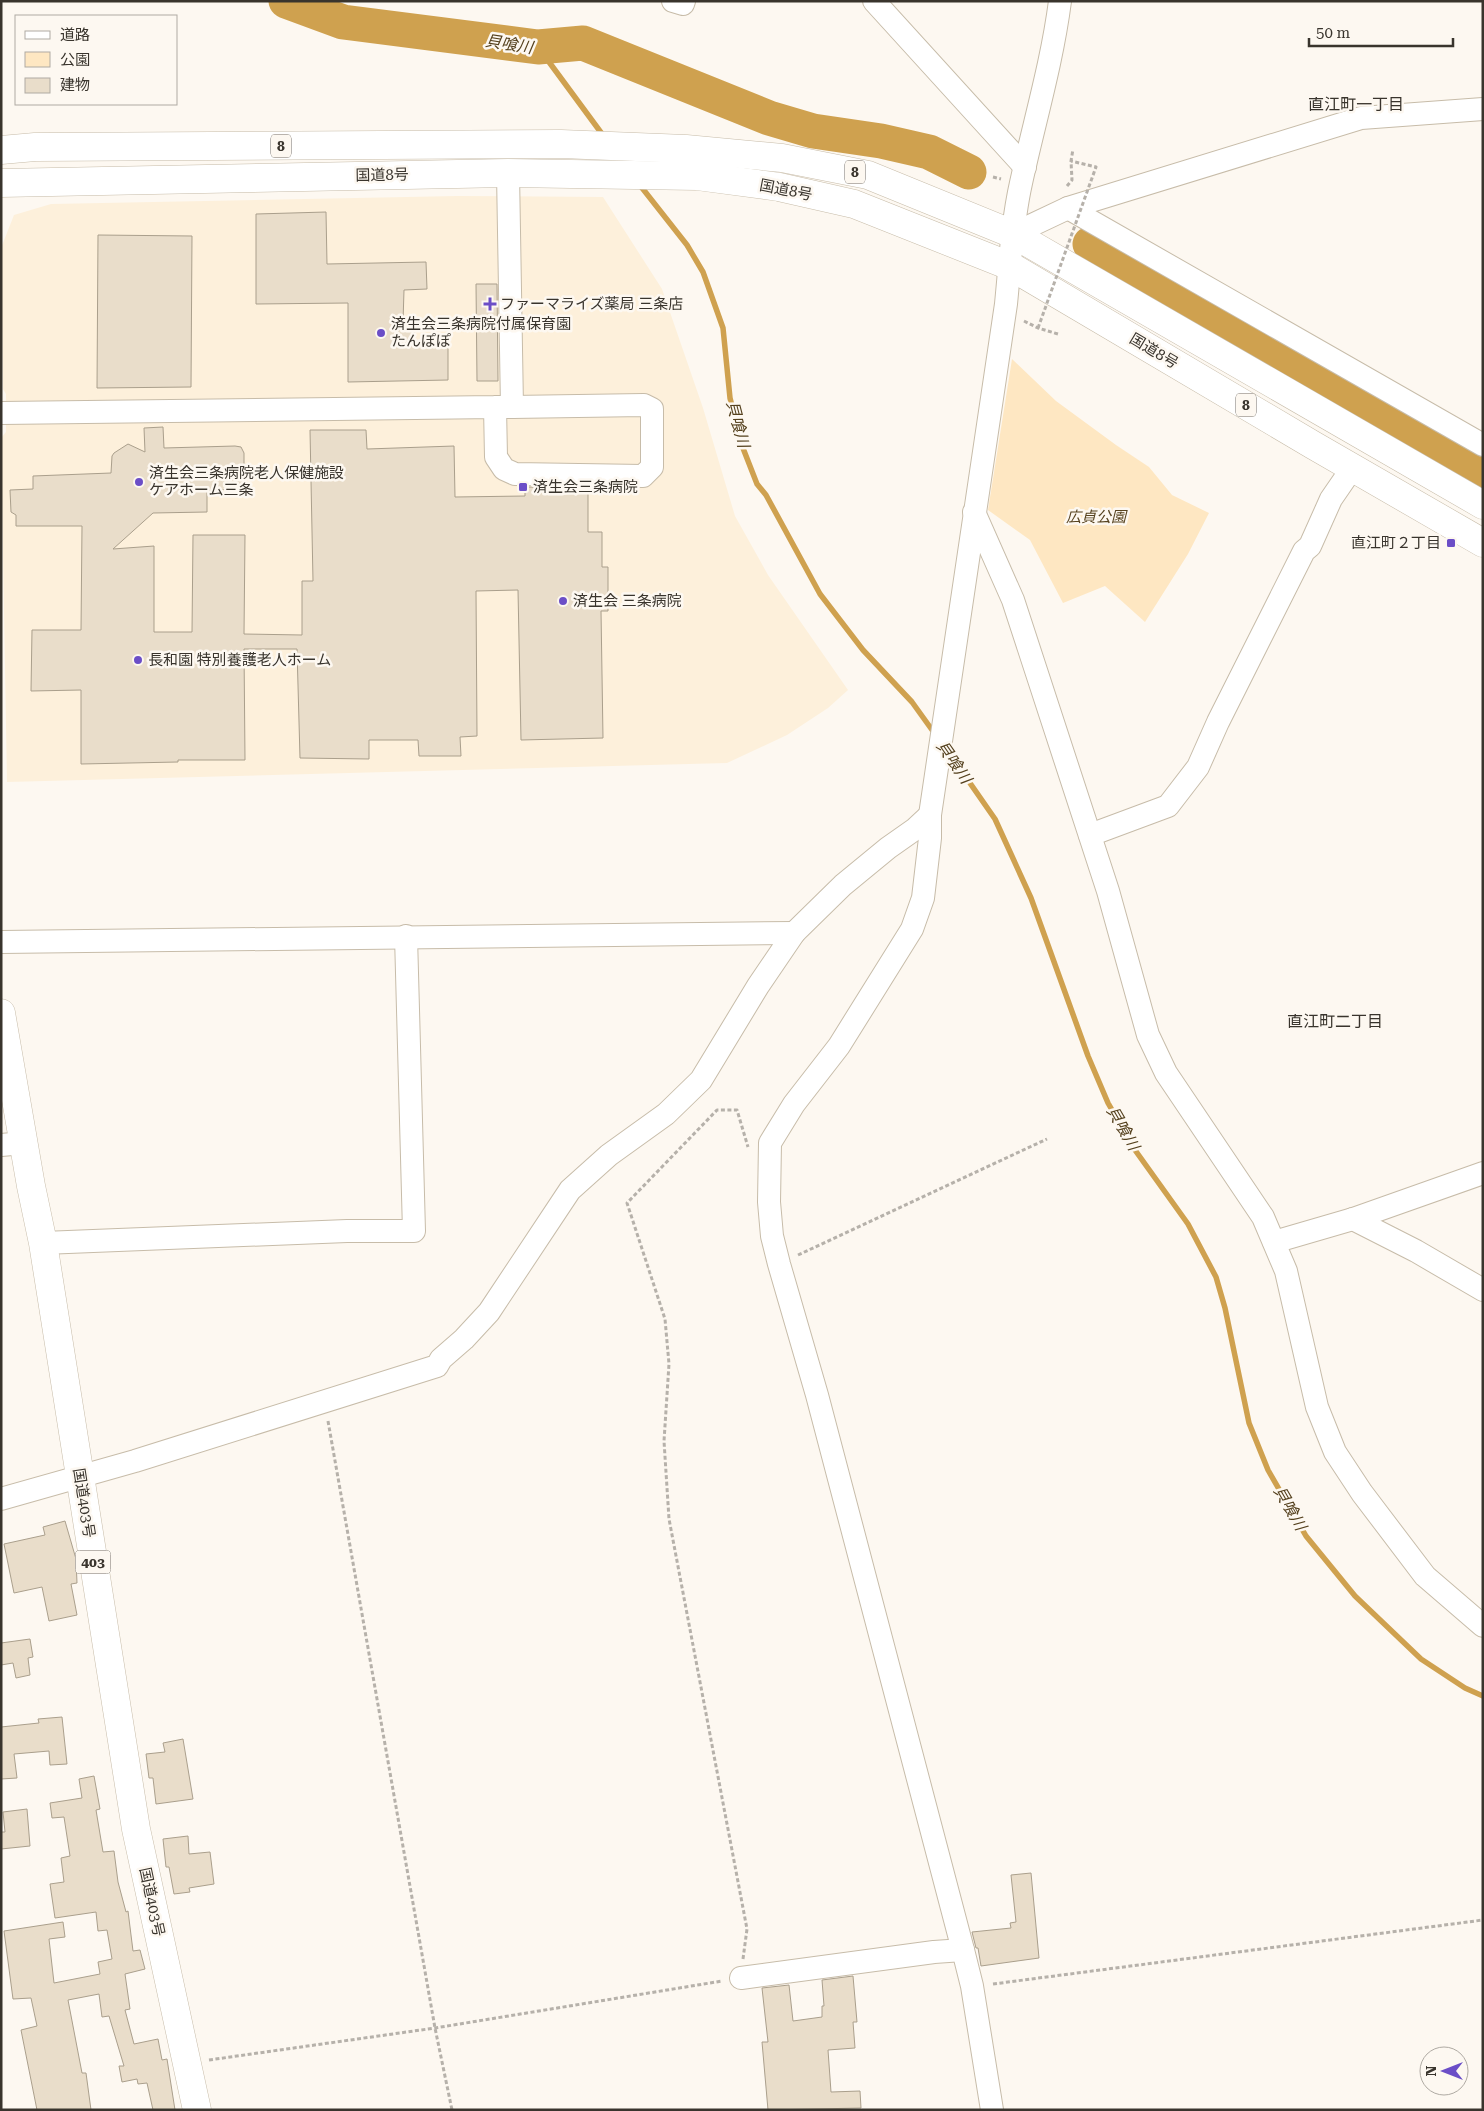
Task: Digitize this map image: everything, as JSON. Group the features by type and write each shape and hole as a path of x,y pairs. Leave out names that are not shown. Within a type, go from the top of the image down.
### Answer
{"highway":[{"name":"国道8号","path":"1,150 44,147 561,144 686,149 782,158 868,175 1013,234 1483,505"},
{"name":"国道8号","path":"1,183 508,173 697,176 779,187 854,204 1010,266 1483,542"},
{"name":"国道403号","path":"1,1013 12,1144 43,1243 136,1829 196,2110"}],"street":[{"path":"673,1 683,4 684,1"},
{"path":"874,1 1025,166"},
{"path":"992,2110 972,1986 817,1395 772,1236 769,1202 770,1143 789,1112 839,1046 912,929 923,898 930,838 930,811 1010,266 1013,234 1025,166 1056,33 1060,1"},
{"path":"1013,234 1068,208 1361,118 1483,109"},
{"path":"1,413 504,407 644,405 652,409 652,468 643,476 514,474 504,469 496,456 504,407 508,173"},
{"path":"1068,208 1483,445"},
{"path":"1090,836 1168,806 1198,767 1218,722 1304,551 1310,546 1331,499 1353,467"},
{"path":"974,512 1013,600 1108,891 1148,1035 1166,1073 1263,1217 1286,1271 1317,1407 1335,1452 1362,1493 1425,1576 1480,1616"},
{"path":"1,1499 135,1461 437,1366 441,1359 464,1339 489,1312 570,1190 609,1156 666,1114 702,1080 758,986 794,933 843,884 915,829 930,811"},
{"path":"1,942 794,933"},
{"path":"43,1243 347,1231 414,1231 406,936"},
{"path":"1274,1242 1353,1218 1483,1173"},
{"path":"1353,1218 1416,1251 1483,1290"},
{"path":"741,1978 934,1952 962,1950"}],"path":[{"path":"1072,180 1071,161 1074,149"},
{"path":"1038,328 1096,166 1071,161"},
{"path":"1025,322 1058,334"},
{"path":"186,2063 435,2028 741,1978 747,1929 669,1520 664,1441 669,1364 665,1319 627,1202 717,1110 737,1110 751,1156 770,1166"},
{"path":"779,1264 1047,1139"},
{"path":"325,1402 435,2028 452,2110"},
{"path":"972,1986 1483,1920"}],"shaded area":[{"path":"457,196 603,197 662,289 703,408 735,516 768,575 848,690 828,708 787,735 727,763 7,782 1,438 6,432 6,394 3,389 1,248 14,215 51,204"}],"green space":[{"name":"広貞公園","path":"1012,359 1056,401 1149,467 1172,495 1209,513 1188,554 1145,622 1105,586 1063,603 1030,540 988,510"}],"building":[{"path":"326,212 327,264 426,262 427,289 404,290 403,322 414,322 414,345 448,345 448,380 348,382 348,303 256,304 256,214"},
{"path":"98,235 192,236 191,387 97,388"},
{"path":"476,284 497,284 498,381 477,381"},
{"path":"163,427 164,448 241,447 244,453 244,488 207,491 207,512 153,513 113,549 154,546 154,632 192,632 193,535 245,535 244,634 302,635 302,581 313,581 310,430 366,430 367,449 454,446 455,497 525,496 525,487 588,488 588,532 602,532 602,567 608,567 608,611 601,611 603,738 521,740 518,590 476,591 477,736 460,737 461,756 419,756 418,740 369,740 369,759 300,758 297,649 244,649 245,760 178,760 178,762 81,764 81,690 31,691 32,630 81,630 82,526 16,526 16,515 11,512 10,490 33,489 33,476 111,473 112,456 114,453 128,444 145,452 144,428"},
{"path":"65,1521 76,1559 77,1583 71,1584 77,1615 49,1621 42,1587 14,1593 4,1544 45,1535 43,1527"},
{"path":"30,1639 33,1657 28,1658 30,1675 16,1678 13,1663 1,1665 1,1643"},
{"path":"62,1717 67,1764 50,1765 49,1751 14,1754 17,1778 1,1779 1,1727 39,1723 38,1719"},
{"path":"183,1739 193,1799 156,1804 153,1778 149,1778 146,1754 165,1752 163,1743"},
{"path":"94,1776 100,1809 96,1810 103,1852 114,1851 118,1882 126,1912 128,1911 133,1951 140,1950 145,1969 125,1974 130,2009 125,2010 134,2044 158,2039 162,2060 167,2059 175,2110 153,2110 147,2083 138,2084 137,2079 122,2082 119,2066 124,2066 109,2016 102,2017 99,1994 68,2000 82,2073 86,2073 91,2110 37,2110 21,2030 37,2026 31,1998 13,1999 4,1931 63,1922 65,1937 49,1939 54,1983 100,1974 98,1962 112,1959 107,1930 98,1931 96,1912 55,1918 50,1884 64,1882 61,1858 70,1856 64,1817 52,1818 50,1803 82,1798 79,1779"},
{"path":"27,1809 30,1846 1,1849 1,1832 5,1832 3,1812"},
{"path":"188,1836 189,1854 210,1852 214,1884 189,1888 190,1892 174,1894 169,1867 166,1867 163,1839"},
{"path":"1031,1873 1039,1958 981,1966 978,1948 976,1948 972,1932 1011,1928 1010,1923 1016,1922 1011,1875"},
{"path":"853,1976 857,2022 853,2022 855,2048 828,2050 831,2092 860,2091 861,2108 768,2110 762,2042 768,2042 762,1988 789,1985 793,2021 822,2017 822,2006 824,2006 822,1980"}],"waterway":[{"path":"286,1 343,22 538,47 583,43 769,118 813,131 881,141 929,152 969,172"},
{"name":"貝喰川","path":"538,47 605,138"},
{"name":"貝喰川","path":"639,184 687,245 703,272 723,328 730,398 741,443 757,484 766,495 820,594 863,650 912,702 935,734"},
{"path":"1090,244 1483,471"},
{"name":"貝喰川","path":"947,750 995,819 1031,898 1088,1056 1108,1103 1135,1150 1188,1224 1216,1277 1225,1308 1249,1423 1268,1470 1306,1536 1355,1596 1421,1659 1465,1688 1483,1696"}],"place":[{"name":"ファーマライズ薬局 三条店","path":"490,304"},
{"name":"済生会三条病院付属保育園 たんぽぽ","path":"381,333"},
{"name":"済生会三条病院老人保健施設 ケアホーム三条","path":"139,482"},
{"name":"済生会三条病院","path":"523,487"},
{"name":"直江町２丁目","path":"1451,543"},
{"name":"済生会 三条病院","path":"563,601"},
{"name":"長和園 特別養護老人ホーム","path":"138,660"}],"district":[{"name":"直江町一丁目","path":"1356,104"},
{"name":"直江町二丁目","path":"1335,1021"}]}
